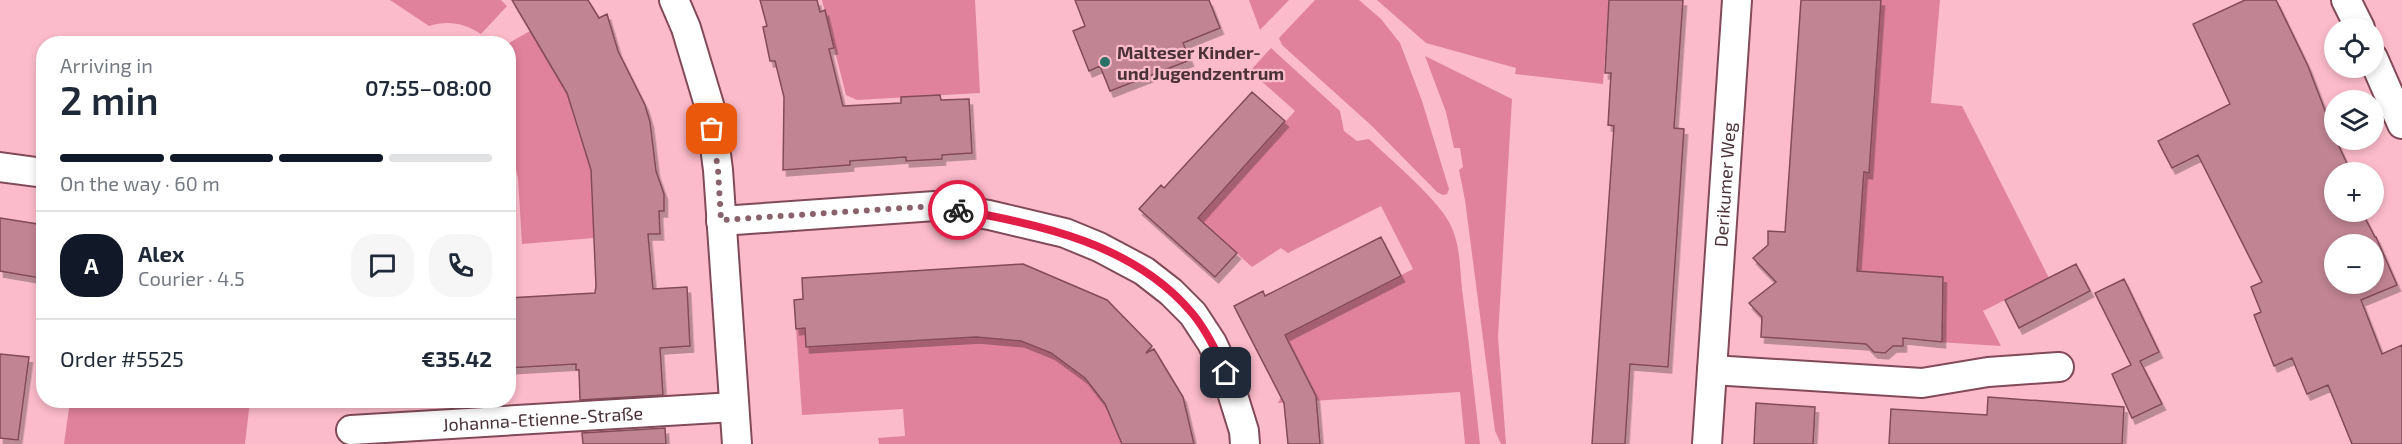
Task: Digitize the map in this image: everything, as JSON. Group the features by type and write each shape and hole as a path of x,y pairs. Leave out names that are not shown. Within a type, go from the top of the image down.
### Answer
{"street":[{"path":"674,0 686,28 710,108 718,170 736,444"},
{"name":"Derikumer Weg","path":"1707,444 1737,0"},
{"path":"2346,0 2355,18"},
{"path":"2382,78 2402,124"},
{"path":"0,166 36,172"},
{"path":"721,220 935,206 989,215 1065,233 1099,247 1144,271 1171,292 1193,314 1212,343 1226,373 1244,431 1245,444"},
{"path":"1712,370 1922,383 1988,372 2059,367"},
{"name":"Johanna-Etienne-Straße","path":"351,430 734,407"}],"shaded area":[{"path":"390,0 501,0 507,6 481,34 456,24 443,23 429,26"},
{"path":"822,0 975,0 980,93 857,100 846,95"},
{"path":"1249,0 1289,0 1260,30"},
{"path":"1315,0 1359,0 1381,19 1400,43 1422,101 1449,189 1447,194 1437,192 1373,127 1282,45 1279,38"},
{"path":"1377,0 1609,0 1603,84 1515,74 1516,68 1426,43"},
{"path":"1876,0 1940,0 1931,103 1962,106 2049,278 1983,311 2001,346 1938,342 1943,277 1908,274 1906,290 1858,278 1830,235 1864,184"},
{"path":"530,31 558,78 566,74 571,108 585,153 594,151 591,185 594,238 522,244 516,170 516,39"},
{"path":"1271,48 1340,111 1344,131 1357,141 1369,139 1426,193 1451,226 1459,257 1480,444 1465,444 1460,392 1278,403 1281,397 1309,381 1285,335 1413,269 1381,206 1288,253 1281,248 1252,267 1198,218 1295,111 1250,71"},
{"path":"1425,56 1512,99 1498,337 1506,444 1501,444 1495,431 1465,200 1459,170 1463,167 1460,148 1454,148 1446,112"},
{"path":"805,328 807,347 975,336 1008,338 1029,343 1048,351 1080,374 1105,406 1122,444 879,444 878,438 905,436 903,409 802,415 796,329"},
{"path":"69,408 249,408 245,444 64,444"}],"building":[{"path":"512,0 588,0 599,18 607,14 618,51 645,105 650,122 656,171 664,194 664,211 659,211 660,234 648,234 653,289 687,287 690,346 660,348 663,395 580,400 579,370 576,370 576,364 516,368 516,298 595,293 591,170 567,93"},
{"path":"760,0 817,0 820,12 825,10 834,48 829,49 843,106 901,103 901,97 940,95 941,100 969,99 972,153 942,155 942,159 906,161 906,157 850,161 850,165 783,170 784,97 775,61 770,61 763,27 767,26"},
{"path":"1075,0 1209,0 1220,28 1183,43 1190,60 1110,91 1100,66 1089,71 1073,31 1085,26"},
{"path":"1609,0 1683,0 1674,128 1684,129 1668,367 1630,364 1625,444 1592,444 1614,126 1608,125 1611,73 1605,73"},
{"path":"1801,0 1881,0 1869,173 1864,172 1857,271 1943,277 1942,342 1903,338 1903,346 1893,346 1885,353 1874,352 1866,344 1761,337 1762,317 1749,303 1776,282 1753,258 1768,245 1768,231 1785,232"},
{"path":"2245,0 2276,0 2308,66 2324,108 2324,150 2341,150 2346,162 2324,162 2324,222 2367,222 2373,234 2324,234 2324,294 2375,294 2361,300 2382,354 2402,345 2402,444 2352,444 2328,385 2307,394 2292,358 2274,366 2254,315 2261,312 2251,287 2262,282 2198,155 2172,168 2158,141 2230,104 2193,24"},
{"path":"1252,92 1285,121 1198,218 1237,253 1215,277 1139,209 1161,185 1164,188"},
{"path":"0,218 36,224 36,277 0,271"},
{"path":"1381,237 1401,276 1285,335 1316,396 1320,444 1288,444 1284,403 1234,306 1263,291 1265,296"},
{"path":"2384,255 2397,285 2384,290"},
{"path":"1023,264 1107,300 1152,346 1146,353 1154,349 1183,397 1194,444 1122,444 1105,404 1085,378 1051,353 1021,341 976,337 806,347 805,328 796,329 794,300 803,299 802,278"},
{"path":"2076,264 2090,291 2019,328 2005,300"},
{"path":"2124,279 2159,352 2140,361 2162,404 2132,418 2112,374 2131,365 2095,293"},
{"path":"0,354 29,357 18,440 0,438"},
{"path":"1988,397 2124,407 2122,444 1889,444 1891,409 1987,415"},
{"path":"1756,403 1815,407 1813,444 1754,444"},
{"path":"665,428 666,444 583,444 582,433"}],"way so far":[{"path":"712,129 718,170 721,220 935,206 958,210"}],"place":[{"name":"Malteser Kinder- und Jugendzentrum","path":"1105,62"}],"route":[{"path":"958,210 1065,233 1099,247 1144,271 1171,292 1193,314 1212,343 1226,373"}]}
